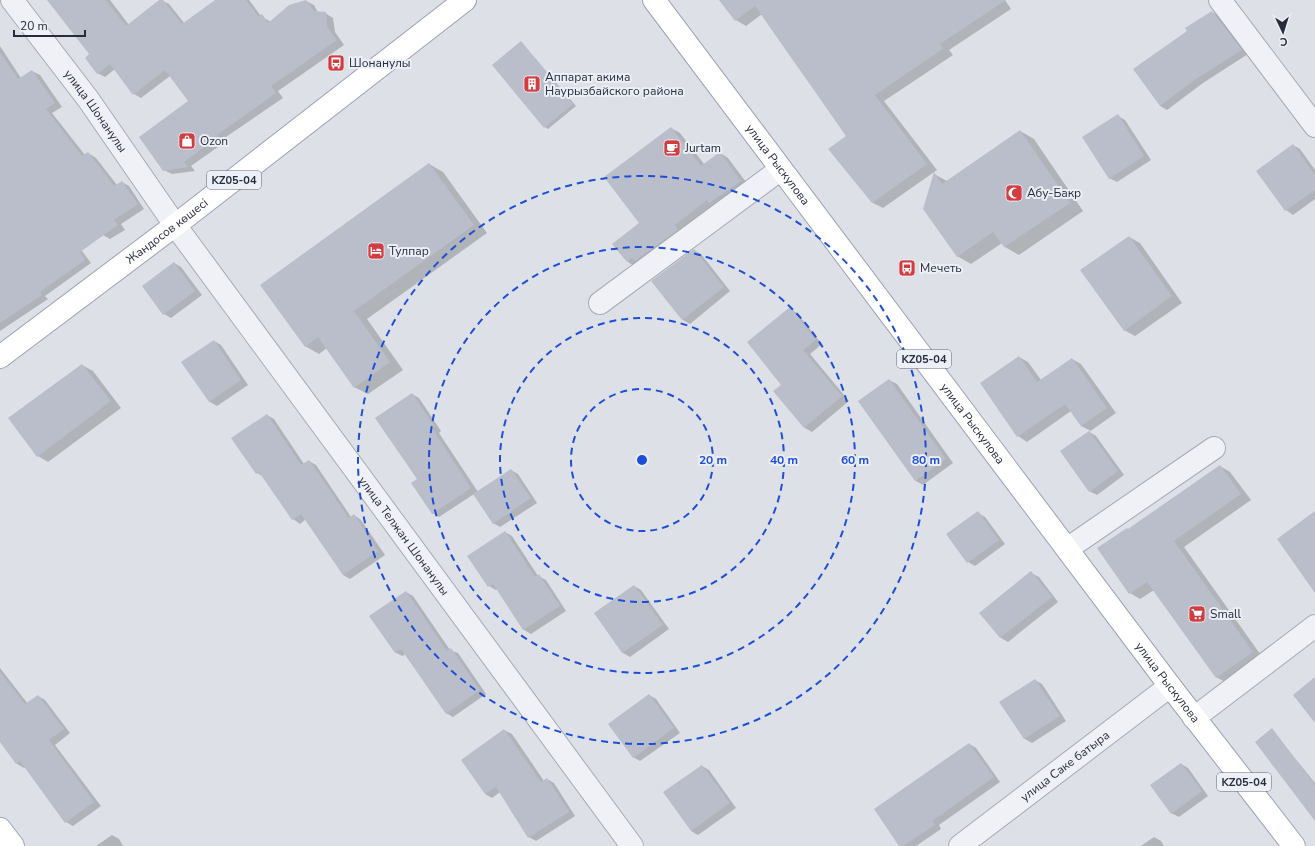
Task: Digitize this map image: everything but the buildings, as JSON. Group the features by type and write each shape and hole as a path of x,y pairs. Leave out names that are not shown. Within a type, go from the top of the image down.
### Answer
{"main road":[{"name":"Жандосов көшесі","path":"0,357 175,225 465,0"},
{"name":"улица Рыскулова","path":"654,0 1194,718 1294,846"},
{"path":"0,829 13,846"}],"street":[{"name":"улица Шонанулы","path":"12,0 88,99 175,225"},
{"path":"1220,0 1315,126"},
{"path":"600,302 781,169"},
{"name":"улица Телжан Шонанулы","path":"175,225 632,846"},
{"path":"1067,549 1214,448"},
{"path":"1194,718 1315,626"},
{"name":"улица Саке батыра","path":"960,846 1170,686"}],"place":[{"name":"Шонанулы","path":"336,63"},
{"name":"Аппарат акима Наурызбайского района","path":"532,84"},
{"name":"Ozon","path":"187,141"},
{"name":"Jurtam","path":"672,148"},
{"name":"Абу-Бакр","path":"1014,193"},
{"name":"Тулпар","path":"376,251"},
{"name":"Мечеть","path":"907,268"},
{"name":"Small","path":"1197,614"}]}
